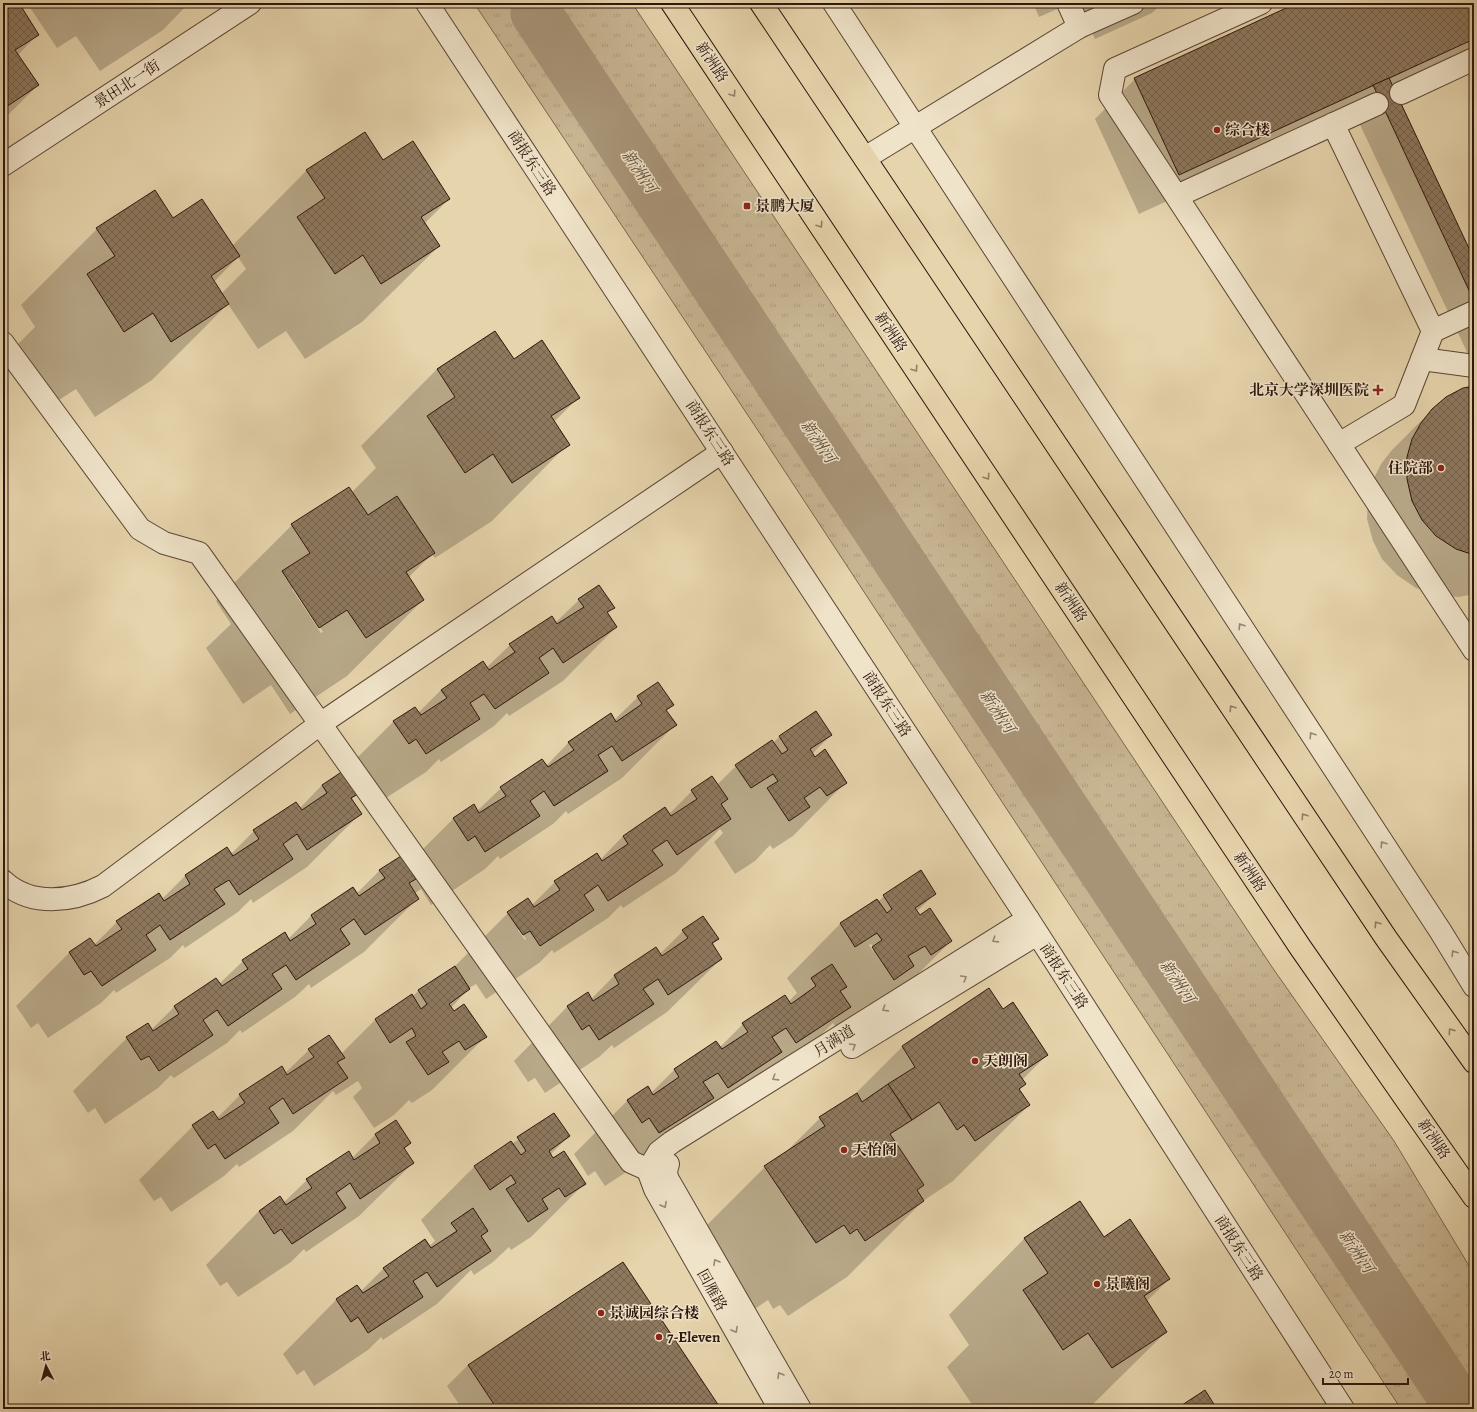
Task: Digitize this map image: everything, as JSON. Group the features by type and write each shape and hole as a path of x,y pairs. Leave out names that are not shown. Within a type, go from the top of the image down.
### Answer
{"main road":[{"name":"新洲路","path":"672,3 1300,947 1474,1198"},
{"path":"761,3 1381,931 1474,1062"}],"street":[{"name":"景田北一街","path":"3,165 250,3"},
{"name":"商报东三路","path":"426,3 1033,926 1343,1409"},
{"path":"834,3 1436,925 1474,986"},
{"path":"1068,3 1079,27"},
{"path":"865,158 1079,27 1133,3"},
{"path":"1261,3 1115,69 1110,95 1474,650"},
{"path":"1401,93 1474,60"},
{"path":"1177,196 1376,104"},
{"path":"1333,124 1433,331"},
{"path":"1339,444 1404,405 1433,331 1472,313"},
{"path":"3,343 140,529 164,543 199,553 631,1162 658,1174"},
{"path":"1422,359 1474,366"},
{"path":"3,881 21,892 38,898 55,900 88,894 103,886 320,724 722,452"},
{"name":"月满道","path":"658,1174 659,1152 672,1142 1033,926"},
{"name":"回雁路","path":"658,1174 655,1189 780,1409"},
{"name":"回雁路","path":"658,1174 800,1409"}],"green space":[{"path":"474,3 632,3 1272,967 1394,1141 1474,1274 1474,1409 1401,1409 757,429"}],"building":[{"path":"3,3 19,3 39,35 15,50 39,85 3,109"},
{"name":"综合楼","path":"1297,3 1474,3 1474,39 1179,175 1134,78"},
{"path":"1389,78 1474,259 1474,301 1373,85"},
{"path":"365,132 383,160 413,141 450,199 421,217 440,246 381,284 363,255 335,274 297,217 325,198 306,170"},
{"path":"155,190 173,218 202,199 240,256 211,276 229,304 171,342 153,313 124,332 87,274 115,256 96,228"},
{"path":"495,331 514,359 542,340 580,398 551,416 570,445 512,483 493,454 465,473 427,416 455,397 437,369"},
{"name":"住院部","path":"1474,386 1474,555 1456,549 1436,536 1422,520 1412,501 1407,479 1407,457 1412,439 1421,423 1432,409 1446,397 1463,388"},
{"path":"349,487 368,515 397,496 435,553 406,572 424,600 366,638 347,610 319,628 282,571 310,553 291,524"},
{"path":"599,585 615,608 607,612 617,627 563,663 553,648 539,658 549,673 495,709 484,694 470,703 480,719 426,754 416,739 409,744 393,721 415,707 421,715 447,698 441,690 483,661 489,670 515,652 509,644 552,616 557,624 584,607 578,599"},
{"path":"658,682 674,705 666,710 677,725 622,761 612,746 598,755 608,771 554,806 544,791 530,801 540,816 485,852 475,836 468,841 453,818 474,804 479,813 506,796 500,787 542,759 548,767 574,750 568,742 611,713 616,722 642,704 637,696"},
{"path":"816,711 832,735 810,749 815,757 825,749 847,783 827,796 820,787 804,798 810,807 789,821 767,788 778,781 773,774 751,788 735,765 772,740 782,754 788,750 779,736"},
{"path":"343,771 358,794 351,798 362,814 307,850 297,834 283,844 293,859 239,895 229,880 214,889 225,904 170,940 160,925 146,935 156,950 102,986 91,971 84,975 69,952 90,938 96,946 122,929 116,921 159,893 164,901 190,884 185,875 227,847 233,856 259,839 253,830 296,802 302,810 327,793 322,785"},
{"path":"712,776 728,799 721,804 731,819 677,855 667,840 652,850 663,865 608,901 598,885 584,895 594,910 540,946 530,931 523,935 507,912 528,898 534,907 560,890 554,881 597,853 602,861 628,844 623,836 665,807 671,816 697,799 691,790"},
{"path":"401,856 416,879 409,883 419,899 365,935 354,919 340,929 350,944 296,980 286,965 272,974 282,989 228,1026 217,1010 203,1020 213,1035 159,1071 149,1056 141,1060 126,1037 148,1023 153,1031 179,1014 174,1006 216,978 222,986 248,969 242,960 285,932 290,941 316,924 311,915 353,887 359,896 385,878 379,870"},
{"path":"921,870 936,894 915,908 920,915 930,908 952,941 931,955 925,946 908,956 914,966 894,980 872,947 882,940 877,933 855,947 840,923 877,899 887,913 892,909 883,895"},
{"path":"703,916 719,939 712,943 722,959 668,995 658,979 643,989 654,1004 599,1040 589,1025 582,1030 567,1006 588,992 593,1001 619,984 614,975 656,947 662,956 688,938 682,930"},
{"path":"832,964 847,987 840,991 851,1007 796,1043 786,1028 772,1037 782,1052 728,1088 718,1073 703,1082 714,1098 659,1133 649,1118 642,1123 627,1100 648,1086 653,1095 679,1077 674,1069 716,1041 722,1049 748,1032 742,1023 785,995 791,1004 816,986 811,978"},
{"path":"455,966 470,989 449,1004 454,1011 464,1004 487,1037 465,1050 459,1041 442,1052 449,1062 428,1075 406,1042 416,1036 412,1028 390,1043 375,1019 412,994 421,1009 427,1004 418,990"},
{"name":"天朗阁","path":"989,988 1003,1009 1013,1002 1048,1055 1019,1074 1026,1084 1019,1089 1030,1105 975,1141 964,1125 957,1130 939,1102 912,1120 888,1084 915,1067 902,1046"},
{"path":"329,1035 345,1058 337,1062 348,1078 293,1114 283,1098 269,1108 279,1123 225,1159 215,1144 208,1149 192,1125 213,1111 219,1120 245,1103 239,1094 282,1066 287,1075 314,1057 308,1049"},
{"name":"天怡阁","path":"888,1084 912,1120 890,1134 924,1185 917,1190 924,1201 865,1241 857,1229 850,1234 844,1225 816,1243 764,1166 825,1126 819,1117 857,1093 862,1102"},
{"path":"554,1113 570,1136 549,1151 553,1158 564,1151 586,1184 565,1197 559,1188 542,1199 548,1209 528,1222 506,1189 516,1183 511,1175 490,1190 474,1166 511,1141 521,1155 526,1151 517,1137"},
{"path":"396,1120 411,1143 404,1148 414,1163 360,1199 350,1183 336,1193 346,1208 292,1244 281,1229 274,1234 259,1211 280,1196 286,1205 312,1188 306,1179 349,1151 354,1160 380,1143 375,1134"},
{"name":"景曦阁","path":"1080,1201 1104,1237 1130,1219 1170,1279 1144,1296 1167,1332 1112,1368 1088,1333 1063,1350 1023,1290 1048,1273 1024,1238"},
{"path":"473,1208 488,1231 481,1236 491,1251 437,1287 427,1272 413,1281 423,1297 368,1333 358,1317 351,1322 336,1299 357,1285 363,1293 389,1276 383,1268 425,1239 431,1248 457,1231 451,1223"},
{"name":"景诚园综合楼","path":"623,1262 721,1409 497,1409 468,1365"},
{"path":"1205,1390 1217,1409 1176,1409"}],"waterway":[{"name":"新洲河","path":"536,13 1461,1409"}],"place":[{"name":"综合楼","path":"1217,130"},
{"name":"景鹏大厦","path":"747,206"},
{"name":"北京大学深圳医院","path":"1378,390"},
{"name":"住院部","path":"1441,468"},
{"name":"天朗阁","path":"975,1061"},
{"name":"天怡阁","path":"844,1150"},
{"name":"景曦阁","path":"1097,1284"},
{"name":"景诚园综合楼","path":"601,1313"},
{"name":"7-Eleven","path":"659,1337"}]}
